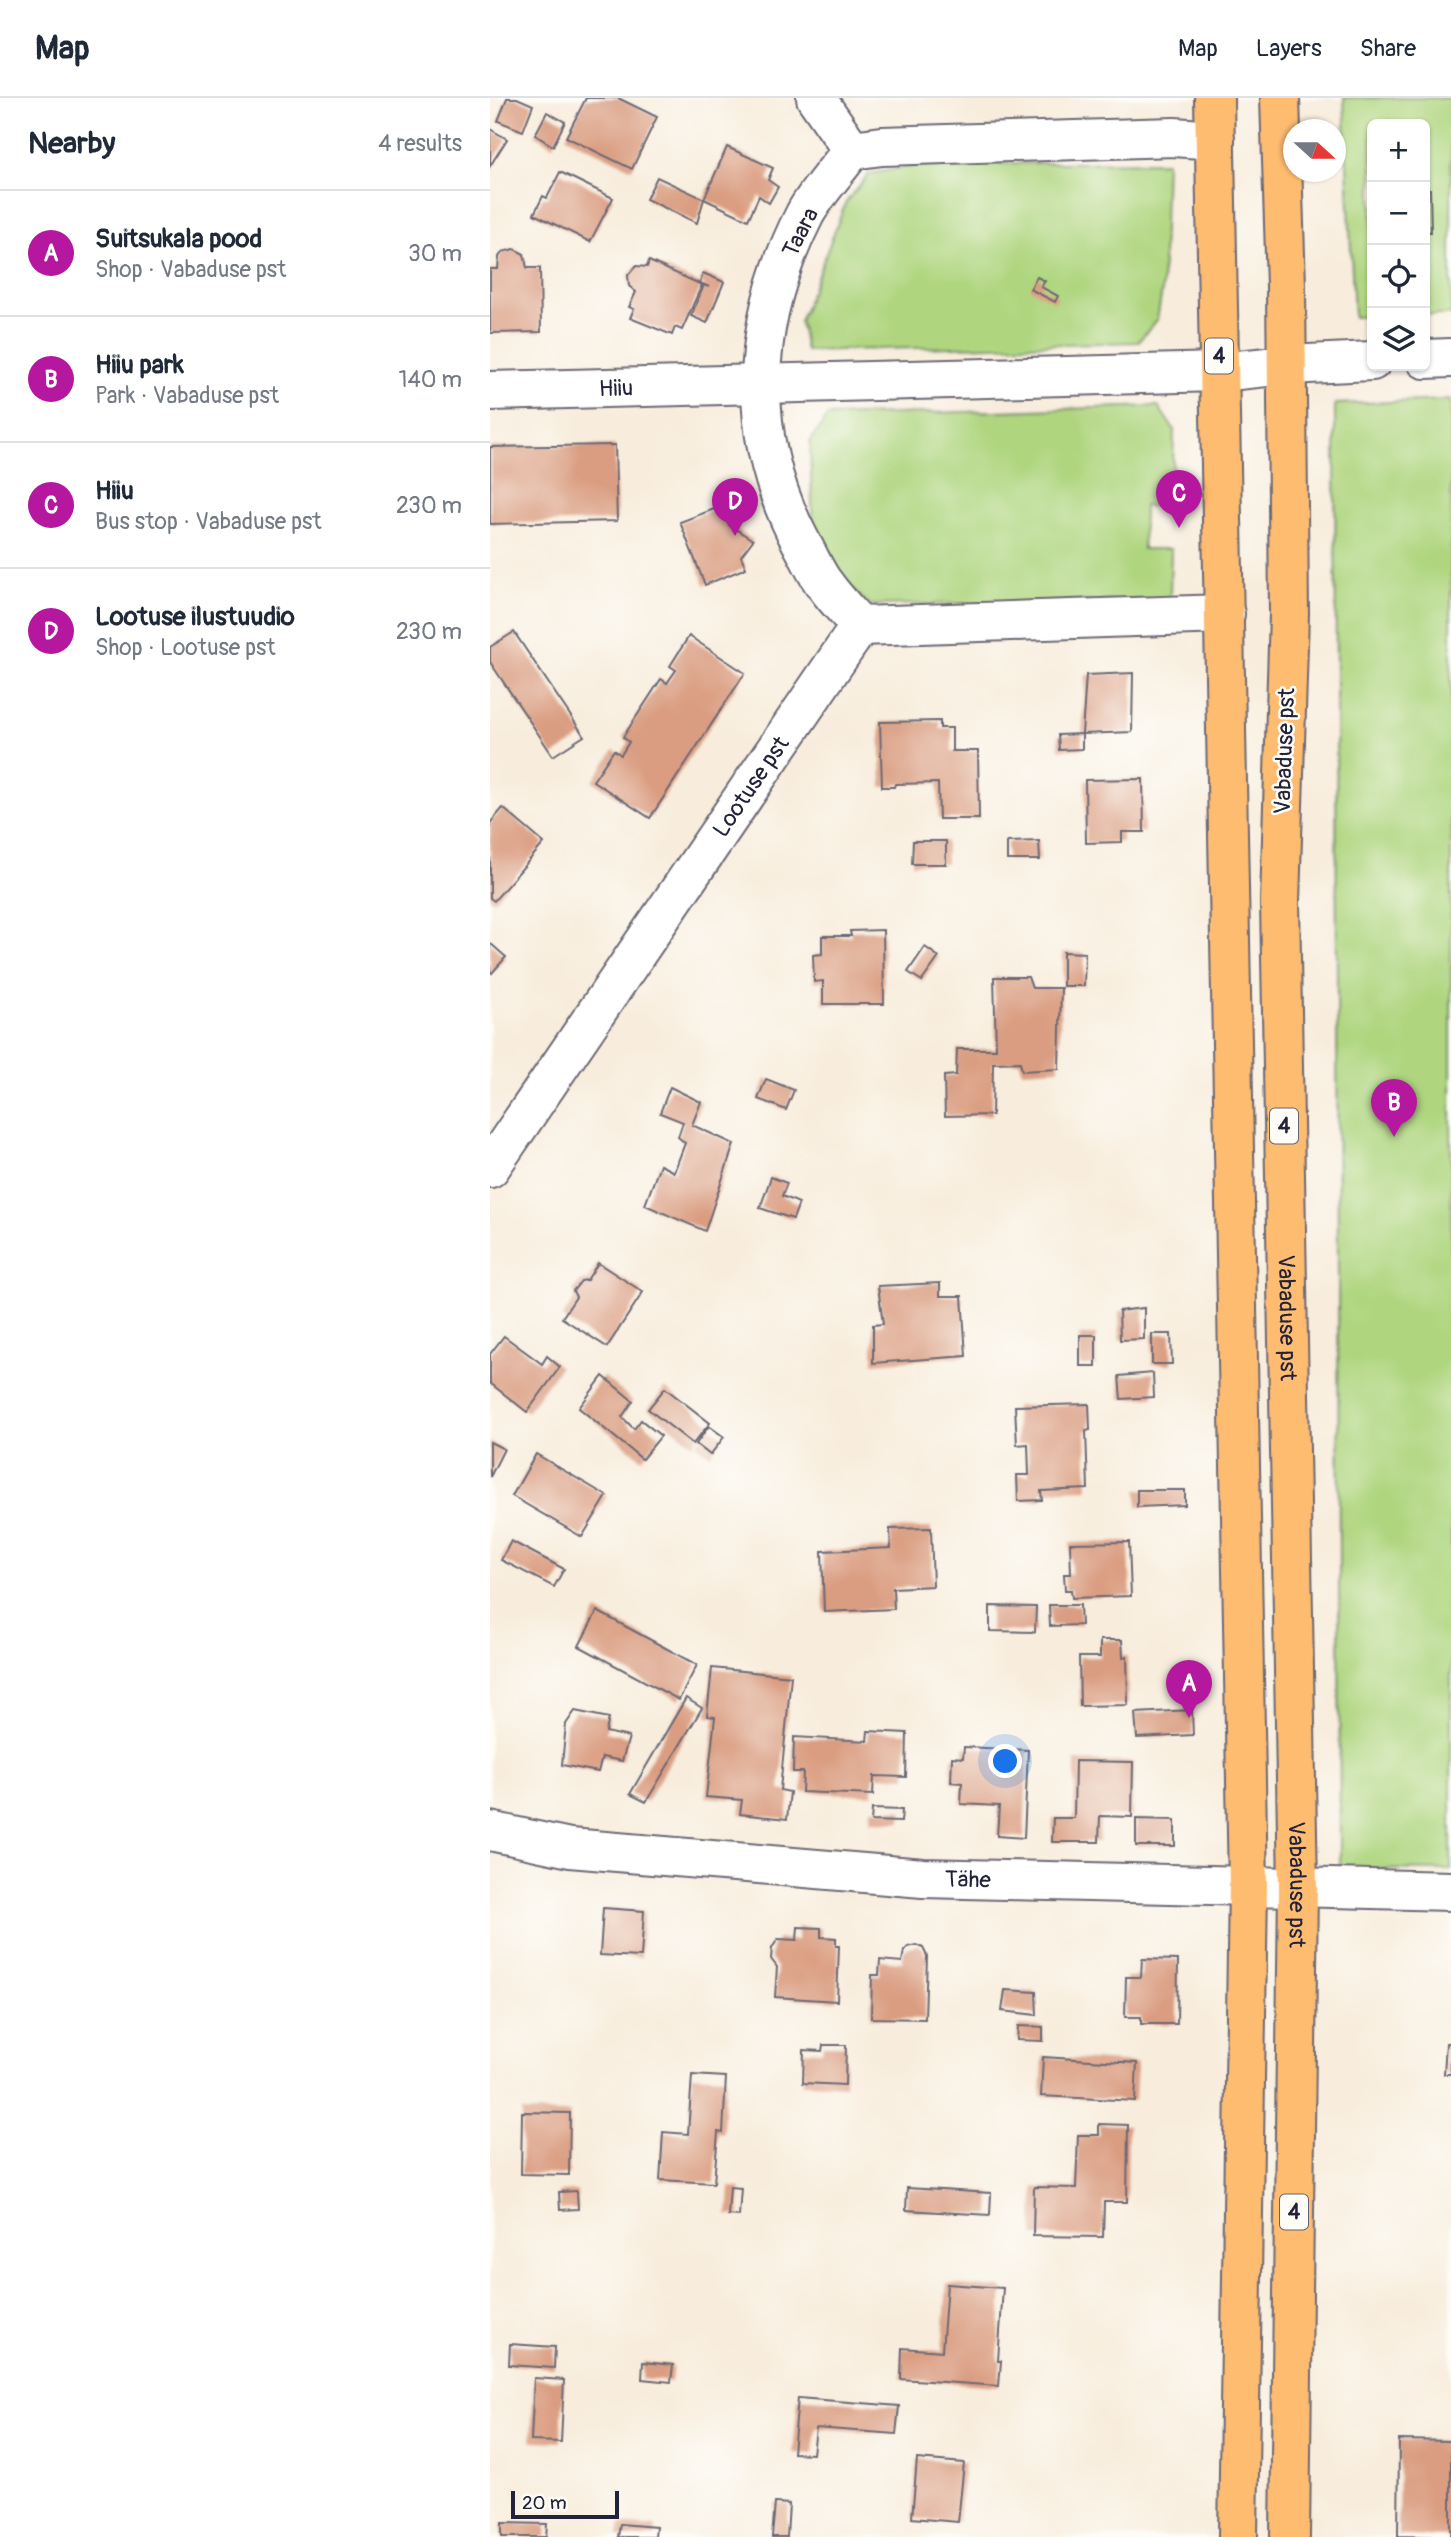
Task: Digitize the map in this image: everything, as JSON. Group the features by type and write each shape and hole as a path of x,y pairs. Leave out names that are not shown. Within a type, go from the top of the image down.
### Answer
{"highway":[{"name":"4","path":"1214,98 1248,1886 1238,2537"},
{"name":"Vabaduse pst","path":"1280,98 1287,365 1289,614 1280,902 1298,1888 1290,2537"}],"street":[{"path":"816,98 852,150 882,146 1174,137 1215,140"},
{"name":"Taara","path":"760,385 764,335 775,285 806,213 852,150"},
{"path":"1430,359 1451,358"},
{"name":"Hiiu","path":"490,391 1219,372 1367,361"},
{"path":"760,385 766,450 785,512 824,584 860,626 1225,614"},
{"name":"Lootuse pst","path":"490,1168 860,626"},
{"name":"Tähe","path":"490,1831 570,1848 923,1878 1451,1891"}],"green space":[{"path":"1344,98 1451,98 1451,315 1430,315 1430,119 1367,119 1367,317 1354,317"},
{"path":"1166,162 1162,291 1157,320 1138,342 806,351 800,321 846,202 869,174 925,164"},
{"path":"1451,400 1451,1870 1340,1869 1335,404"},
{"path":"1158,406 1174,430 1172,507 1144,506 1143,549 1171,549 1170,600 870,605 837,576 813,533 810,442 828,416"}],"building":[{"path":"507,98 517,98 533,105 523,131 498,121"},
{"path":"586,98 618,98 657,117 632,169 566,137"},
{"path":"547,112 565,122 553,146 535,135"},
{"path":"490,129 507,139 490,166"},
{"path":"727,147 773,168 768,180 778,187 769,203 759,196 748,220 704,199"},
{"path":"560,172 613,198 590,242 534,214 543,196 547,198"},
{"path":"657,177 704,199 697,223 646,199"},
{"path":"514,249 524,254 527,268 540,268 541,332 490,333 490,269 498,269 502,252"},
{"path":"649,261 702,285 682,330 675,327 672,335 630,318 634,309 629,307 636,292 629,286 628,275 636,266 647,267"},
{"path":"703,273 724,282 707,323 691,316 704,285 709,287 700,283"},
{"path":"1037,277 1045,281 1041,287 1058,296 1055,302 1030,289"},
{"path":"615,445 617,521 490,524 490,447"},
{"path":"722,506 729,525 753,540 741,556 746,568 705,585 680,522"},
{"path":"514,632 584,736 553,756 490,662 490,647"},
{"path":"689,636 745,673 650,818 593,781 614,750 621,755 629,742 623,737 661,679 667,683 676,670 670,666"},
{"path":"1133,673 1132,732 1082,734 1086,675"},
{"path":"940,721 940,728 952,728 952,751 978,751 979,819 939,819 938,783 882,787 880,722"},
{"path":"1082,734 1082,749 1059,750 1058,735"},
{"path":"1143,779 1144,832 1122,832 1122,842 1086,843 1085,780"},
{"path":"503,808 544,843 494,901 490,898 490,823"},
{"path":"913,841 946,841 946,864 912,864"},
{"path":"1039,841 1040,860 1007,860 1007,842"},
{"path":"883,930 884,1004 823,1004 823,981 814,982 813,955 822,954 822,936 851,936 850,931"},
{"path":"490,943 506,957 492,973 490,971"},
{"path":"925,947 939,957 922,981 908,972"},
{"path":"1063,952 1085,953 1084,986 1063,986"},
{"path":"994,977 1028,977 1032,988 1061,988 1059,1069 1022,1071 1020,1062 993,1063 992,1115 945,1116 944,1076 956,1075 957,1049 996,1049"},
{"path":"766,1079 794,1090 786,1110 758,1099"},
{"path":"670,1087 701,1102 692,1125 734,1144 705,1231 645,1205 660,1165 674,1172 685,1143 678,1137 683,1122 660,1113"},
{"path":"771,1177 787,1183 782,1196 799,1203 793,1219 760,1208"},
{"path":"598,1263 643,1292 607,1347 562,1318 576,1297 573,1291 581,1281 587,1280"},
{"path":"940,1283 940,1296 962,1296 966,1356 873,1363 873,1325 883,1324 878,1286"},
{"path":"1144,1308 1144,1339 1120,1340 1119,1311"},
{"path":"1152,1334 1171,1334 1172,1364 1152,1364"},
{"path":"1080,1335 1096,1335 1096,1366 1080,1366"},
{"path":"504,1336 542,1364 547,1356 560,1367 527,1412 490,1383 490,1354"},
{"path":"1153,1373 1154,1397 1121,1399 1119,1376"},
{"path":"603,1376 633,1401 622,1417 634,1429 641,1420 661,1436 642,1459 579,1408"},
{"path":"665,1388 710,1423 693,1444 648,1409"},
{"path":"1089,1404 1090,1430 1086,1431 1088,1489 1041,1491 1042,1500 1018,1501 1017,1475 1029,1475 1028,1444 1017,1445 1015,1406"},
{"path":"709,1426 724,1437 710,1455 696,1444"},
{"path":"490,1442 504,1449 490,1477"},
{"path":"536,1454 607,1496 582,1537 512,1496"},
{"path":"1137,1490 1185,1490 1185,1505 1137,1507"},
{"path":"931,1528 933,1586 893,1588 894,1609 824,1612 822,1551 891,1548 890,1529"},
{"path":"511,1541 564,1569 554,1587 501,1560"},
{"path":"1129,1542 1131,1596 1072,1598 1071,1590 1065,1590 1064,1574 1071,1574 1070,1543"},
{"path":"1049,1605 1080,1605 1081,1625 1050,1626"},
{"path":"990,1606 1036,1607 1035,1632 990,1631"},
{"path":"597,1611 697,1665 679,1700 579,1646"},
{"path":"1100,1640 1122,1640 1123,1657 1127,1656 1128,1705 1080,1706 1079,1657 1100,1657"},
{"path":"712,1668 791,1676 780,1790 790,1792 787,1819 740,1814 742,1800 706,1797 715,1717 707,1716"},
{"path":"686,1698 702,1708 646,1802 630,1794"},
{"path":"1192,1710 1193,1735 1137,1738 1135,1713"},
{"path":"575,1711 609,1718 606,1732 629,1737 622,1761 602,1757 598,1772 562,1765 566,1724"},
{"path":"868,1731 907,1733 906,1777 874,1776 873,1795 802,1792 803,1772 793,1772 794,1737 867,1741"},
{"path":"964,1747 1028,1750 1024,1838 997,1836 999,1806 961,1804 962,1783 951,1782 952,1757 963,1758"},
{"path":"1075,1761 1133,1762 1132,1817 1100,1816 1099,1842 1052,1842 1053,1818 1074,1818"},
{"path":"872,1809 902,1810 901,1822 871,1821"},
{"path":"1136,1819 1175,1820 1175,1846 1136,1846"},
{"path":"603,1908 644,1911 641,1957 600,1955"},
{"path":"798,1927 821,1928 821,1937 836,1938 836,1946 839,1946 837,2001 775,1997 777,1967 771,1959 772,1948 778,1939 797,1940"},
{"path":"917,1945 923,1948 927,1956 925,2019 871,2018 872,1975 879,1975 880,1960 902,1962 904,1951"},
{"path":"1142,1959 1178,1960 1177,2024 1141,2024 1141,2017 1125,2017 1126,1977 1141,1977"},
{"path":"1005,1990 1036,1992 1037,2015 1002,2011"},
{"path":"1018,2026 1043,2027 1043,2041 1017,2040"},
{"path":"1446,2043 1451,2043 1451,2074 1444,2074"},
{"path":"823,2045 846,2045 845,2085 803,2083 804,2050 822,2051"},
{"path":"1043,2057 1137,2063 1135,2101 1041,2096"},
{"path":"692,2075 726,2077 723,2133 718,2132 714,2183 660,2180 663,2132 688,2134"},
{"path":"522,2112 570,2113 569,2175 521,2174"},
{"path":"1099,2124 1128,2125 1127,2202 1104,2202 1103,2237 1033,2236 1034,2187 1076,2188 1078,2135 1099,2135"},
{"path":"730,2187 741,2188 739,2216 728,2215"},
{"path":"907,2188 991,2193 990,2215 906,2210"},
{"path":"577,2191 578,2209 560,2210 559,2192"},
{"path":"947,2284 1003,2288 999,2386 901,2379 902,2348 942,2351"},
{"path":"510,2344 555,2347 554,2368 509,2365"},
{"path":"643,2362 673,2365 671,2382 642,2379"},
{"path":"534,2378 564,2380 561,2442 531,2441"},
{"path":"798,2398 899,2406 896,2434 816,2428 813,2454 793,2453"},
{"path":"1399,2440 1451,2441 1451,2537 1398,2536"},
{"path":"917,2459 964,2463 958,2522 912,2518"},
{"path":"775,2503 789,2504 787,2537 772,2537"},
{"path":"502,2523 547,2524 546,2537 502,2537"},
{"path":"620,2524 656,2527 655,2537 618,2537"}],"place":[{"name":"Hiiu","path":"1179,528"},
{"name":"Lootuse ilustuudio","path":"735,536"},
{"name":"Hiiu park","path":"1394,1137"},
{"name":"Suitsukala pood","path":"1189,1718"}]}
